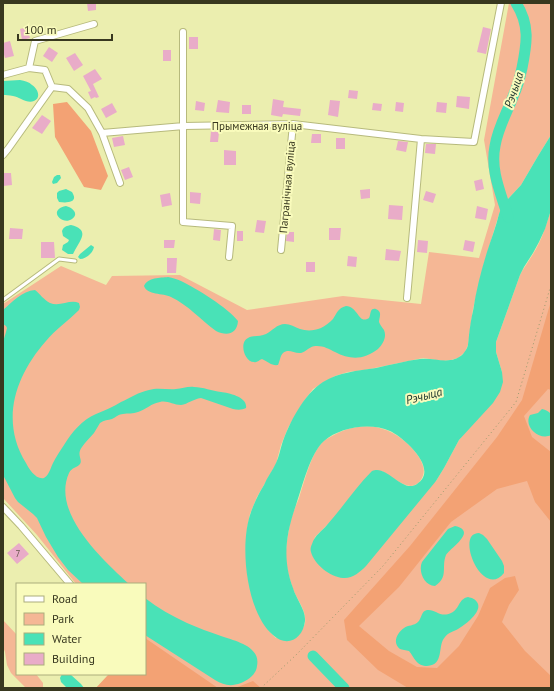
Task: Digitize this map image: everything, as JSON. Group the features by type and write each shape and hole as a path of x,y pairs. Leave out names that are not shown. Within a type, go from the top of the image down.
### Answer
{"street":[{"name":"Прымежная вуліца","path":"102,133 184,126 292,124 421,138 474,142 501,3"},
{"path":"29,68 35,41 94,24"},
{"path":"183,32 183,222 232,226 229,257"},
{"path":"3,75 29,68 45,70 52,87"},
{"path":"52,87 68,89 88,108 102,133 120,183"},
{"path":"3,155 52,87"},
{"name":"Пагранічная вуліца","path":"281,250 292,124"},
{"path":"407,298 421,138"},
{"path":"3,507 69,583"}],"lane":[{"path":"3,300 59,259 75,261"}],"path":[{"path":"261,688 296,655 383,566 516,402 551,285"}],"green space":[{"path":"509,3 551,3 551,135 521,185 507,200 499,214 483,267 473,309 468,345 465,352 458,358 451,360 443,361 423,358 348,372 335,376 313,389 288,428 281,445 276,464 257,497 250,514 246,545 248,579 263,622 270,632 276,638 297,636 304,627 305,614 292,586 286,563 286,546 290,525 312,458 320,444 336,434 357,427 367,426 378,427 388,431 398,436 415,451 422,463 424,472 420,482 407,486 382,471 315,537 311,551 436,481 459,440 468,429 502,372 496,352 496,342 520,275 539,243 551,210 551,688 96,688 108,675 146,675 146,583 75,583 37,535 3,498 3,304 61,266 106,285 112,276 180,275 247,310 343,296 421,304 429,252 479,258 495,205 484,140"},
{"path":"3,620 16,634 16,675 37,675 43,683 43,688 26,688 11,673 7,665 3,647"}],"shaded area":[{"path":"67,102 91,131 108,176 101,190 84,187 55,137 53,104"},
{"path":"551,301 551,390 548,389 524,416 532,437 551,452 551,522 535,502 527,481 497,489 451,522 399,587 359,626 389,651 417,667 437,668 459,646 478,616 490,588 505,578 515,576 519,590 509,605 502,622 525,651 551,676 551,688 408,688 378,670 347,640 344,620 410,546 497,437 522,400"},
{"path":"146,639 218,688 96,688 108,675 146,675"},
{"path":"253,681 261,688 235,688"}],"water":[{"path":"20,80 28,82 36,88 38,97 34,101 29,102 9,95 3,95 3,81"},
{"path":"551,135 551,210 539,242 520,275 496,342 496,352 502,372 503,382 500,392 493,403 459,440 436,481 366,566 353,576 346,578 333,575 323,569 315,561 311,551 311,546 315,538 372,471 382,471 402,484 412,486 417,484 423,478 424,470 422,462 410,446 396,434 382,428 356,427 347,429 331,436 319,446 304,480 290,526 286,557 287,567 294,592 304,613 304,627 298,637 294,640 284,641 278,639 264,624 256,611 251,594 247,577 247,526 258,495 275,466 293,418 304,401 316,387 335,376 348,372 420,359 453,360 463,354 468,345 471,320 481,274 502,206 521,185"},
{"path":"60,175 61,178 57,183 53,184 52,182 54,177"},
{"path":"66,189 72,192 74,196 73,200 71,202 59,202 57,193"},
{"path":"66,206 72,209 75,213 74,217 68,221 61,219 57,214 60,208"},
{"path":"71,225 77,227 82,232 82,236 73,254 68,254 62,250 63,245 69,240 63,236 62,231 65,227"},
{"path":"91,245 94,247 91,253 87,257 80,259 78,257 80,254"},
{"path":"168,277 187,284 220,304 238,321 236,329 227,334 220,333 177,300 148,291 144,286 151,279"},
{"path":"35,290 50,303 57,304 76,302 79,303 80,307 79,310 57,329 35,355 19,384 15,399 13,415 14,431 18,447 33,474 38,477 44,478 47,475 55,458 67,440 82,423 142,392 152,389 197,387 229,393 241,398 246,404 246,408 238,410 201,398 181,405 165,402 157,403 138,412 120,414 112,419 100,423 80,450 81,462 69,473 65,488 67,504 73,519 82,534 106,562 128,583 82,583 68,570 58,557 37,518 18,502 3,475 3,342 7,328 3,324 3,310 14,300 30,291"},
{"path":"346,306 354,309 360,318 365,320 369,318 373,309 377,309 380,313 379,322 384,330 385,338 380,347 373,353 357,358 341,355 324,347 315,346 301,353 287,351 283,353 278,365 270,364 262,359 256,362 251,361 245,355 243,347 245,340 248,338 266,334 282,324 289,324 305,330 318,329 329,323 339,309"},
{"path":"542,409 551,414 551,435 542,436 534,432 529,424 528,420 530,415 538,413"},
{"path":"455,526 461,528 464,532 463,536 446,555 442,579 435,586 428,584 421,574 422,562 448,529"},
{"path":"479,533 487,539 504,566 504,573 497,579 490,579 484,576 473,561 469,544 471,537"},
{"path":"468,597 474,599 478,604 475,615 468,622 445,637 441,645 440,654 433,665 425,666 419,664 409,651 398,647 396,644 396,638 401,630 418,622 425,611 430,610 441,614 451,613 456,609 462,600"},
{"path":"146,599 181,620 246,645 255,654 257,666 251,677 241,683 230,685 215,680 146,636"},
{"path":"62,675 71,675 84,688 67,688 61,682 60,678"}],"building":[{"path":"87,3 96,3 96,10 88,11"},
{"path":"27,27 30,38 22,40 20,29"},
{"path":"483,27 491,29 486,54 477,52"},
{"path":"189,37 198,37 198,49 189,49"},
{"path":"10,41 14,56 5,58 3,43"},
{"path":"49,47 58,53 52,62 43,56"},
{"path":"163,50 171,50 171,61 163,61"},
{"path":"75,53 83,65 74,71 66,58"},
{"path":"95,69 102,79 93,84 99,97 91,99 88,92 91,91 83,76"},
{"path":"349,90 358,91 357,99 348,98"},
{"path":"457,96 470,97 469,109 456,107"},
{"path":"273,99 284,101 283,107 301,109 300,116 283,114 282,117 271,115"},
{"path":"218,100 230,102 229,113 216,112"},
{"path":"330,100 340,101 338,117 328,115"},
{"path":"196,101 205,103 204,111 195,110"},
{"path":"396,102 404,103 403,112 395,111"},
{"path":"437,102 447,103 446,113 436,112"},
{"path":"112,103 117,112 106,118 101,109"},
{"path":"373,103 382,104 381,111 372,110"},
{"path":"242,105 251,105 251,114 242,114"},
{"path":"42,115 51,121 42,134 32,128"},
{"path":"211,131 219,132 218,142 210,142"},
{"path":"312,134 321,134 321,143 311,143"},
{"path":"123,136 125,145 114,147 112,138"},
{"path":"336,138 345,138 345,149 336,149"},
{"path":"398,141 408,142 406,152 396,150"},
{"path":"426,144 436,144 435,154 425,153"},
{"path":"224,150 236,151 236,165 224,165"},
{"path":"129,167 133,177 125,180 121,170"},
{"path":"3,173 11,173 12,185 3,186"},
{"path":"482,179 484,189 476,191 474,181"},
{"path":"370,189 370,198 361,199 360,190"},
{"path":"426,191 436,194 433,203 423,200"},
{"path":"190,192 201,193 200,204 190,203"},
{"path":"170,193 172,205 162,207 160,195"},
{"path":"389,205 403,206 402,220 388,219"},
{"path":"477,206 488,209 486,220 475,218"},
{"path":"257,220 266,221 264,233 255,232"},
{"path":"10,228 23,229 22,239 9,239"},
{"path":"329,228 341,228 340,240 329,240"},
{"path":"214,229 221,230 220,241 213,240"},
{"path":"237,231 243,231 243,241 237,241"},
{"path":"287,232 294,232 294,242 286,241"},
{"path":"164,240 175,240 174,248 164,248"},
{"path":"418,240 428,241 427,253 417,252"},
{"path":"465,240 475,242 473,252 463,250"},
{"path":"41,242 54,242 55,258 41,258"},
{"path":"386,249 401,251 399,261 385,260"},
{"path":"348,256 357,257 356,267 347,266"},
{"path":"167,258 177,258 176,273 167,273"},
{"path":"306,262 315,262 315,272 306,272"},
{"path":"19,543 29,554 17,564 7,553"}],"waterway":[{"name":"Рэчыца","path":"508,217 497,182 494,155 498,132 519,81 525,50 526,34 524,19 516,3"},
{"name":"Рэчыца","path":"313,656 344,688"}]}
